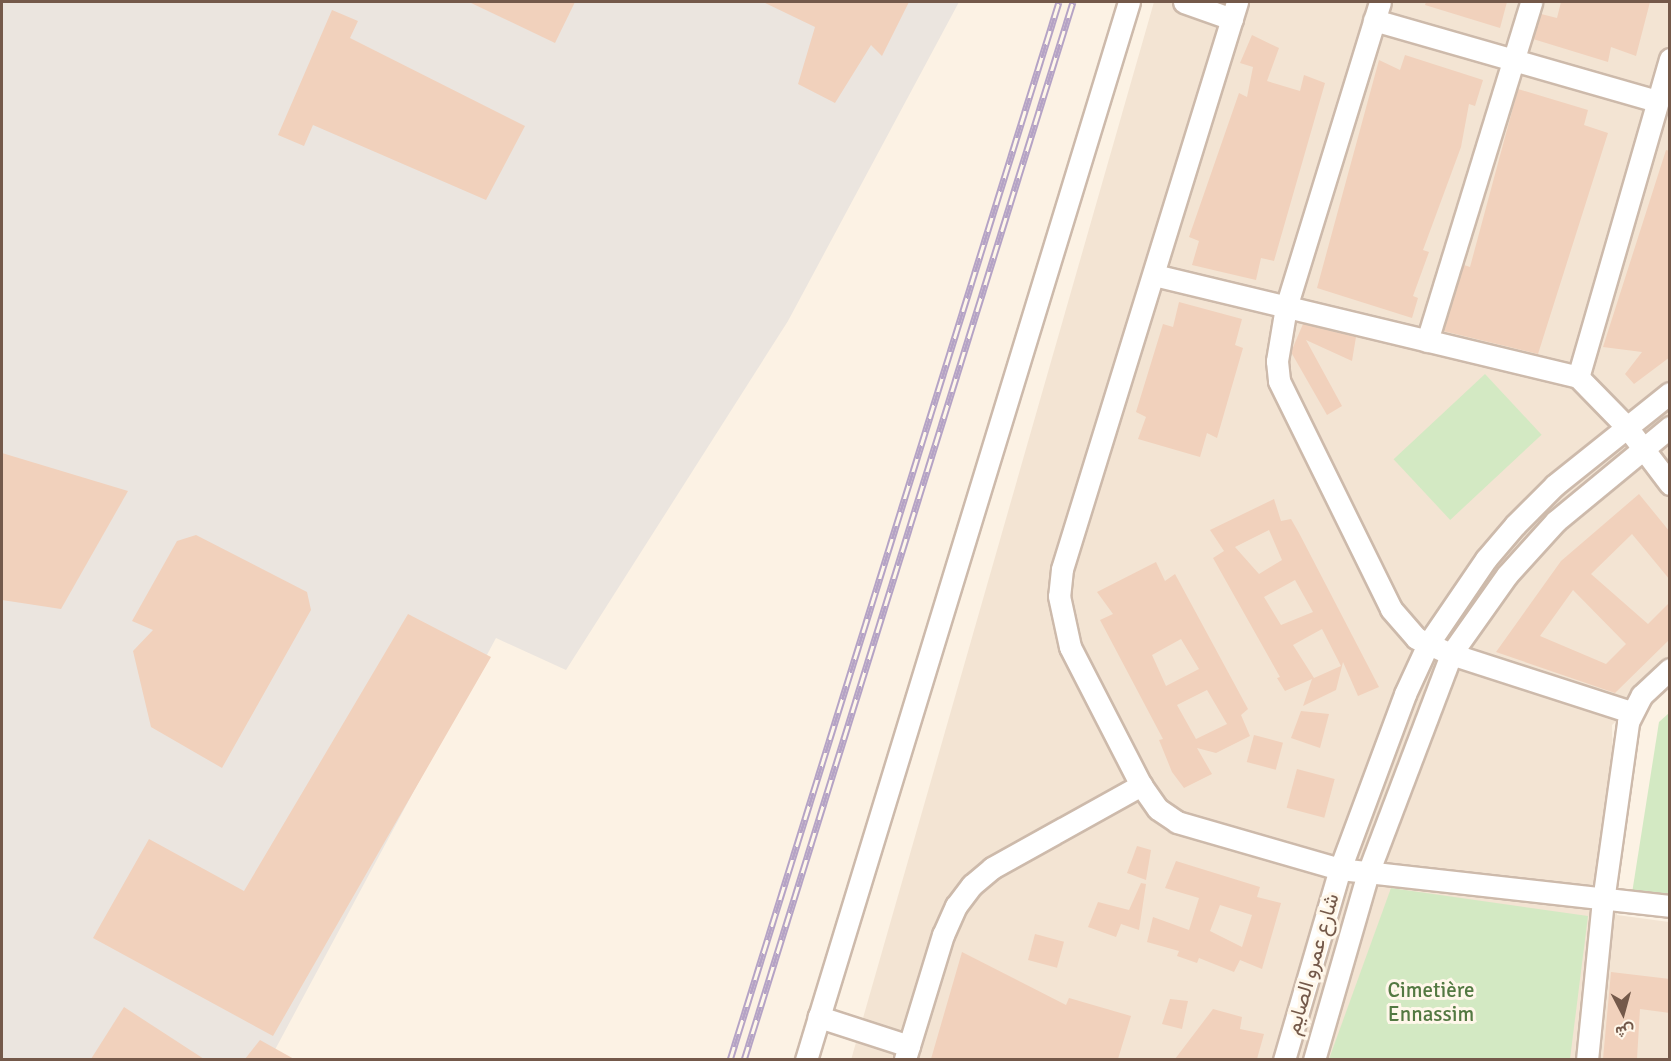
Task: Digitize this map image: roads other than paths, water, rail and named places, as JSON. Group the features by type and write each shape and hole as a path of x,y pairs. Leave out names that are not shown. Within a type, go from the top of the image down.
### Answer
{"street":[{"path":"806,1059 1129,2"},
{"path":"1184,2 1235,10 1062,569 1059,596 1070,647 1141,784 1158,809 1177,822 1340,870 1603,901 1670,906"},
{"path":"1427,340 1531,2"},
{"path":"1631,712 1451,654 1416,638 1391,609 1279,381 1277,361 1286,307 1377,11 1513,60 1657,101"},
{"path":"1578,377 1670,59"},
{"path":"1154,275 1578,377 1626,426 1670,484"},
{"name":"شارع عمرو الصايم","path":"1284,1059 1340,870 1405,694 1428,644 1473,576 1515,525 1626,426 1670,393"},
{"name":"شارع عمرو الصايم","path":"1314,1059 1368,873 1451,654 1501,583 1556,521 1670,427"},
{"path":"1587,1059 1603,901 1631,712 1642,695 1670,669"},
{"path":"819,1017 907,1053 943,936 956,906 972,885 992,868 1141,784"}],"railway":[{"path":"730,1060 1059,2"},
{"path":"744,1060 1073,2"}],"park label":[{"name":"Cimetière Ennassim","path":"1431,1002"}]}
